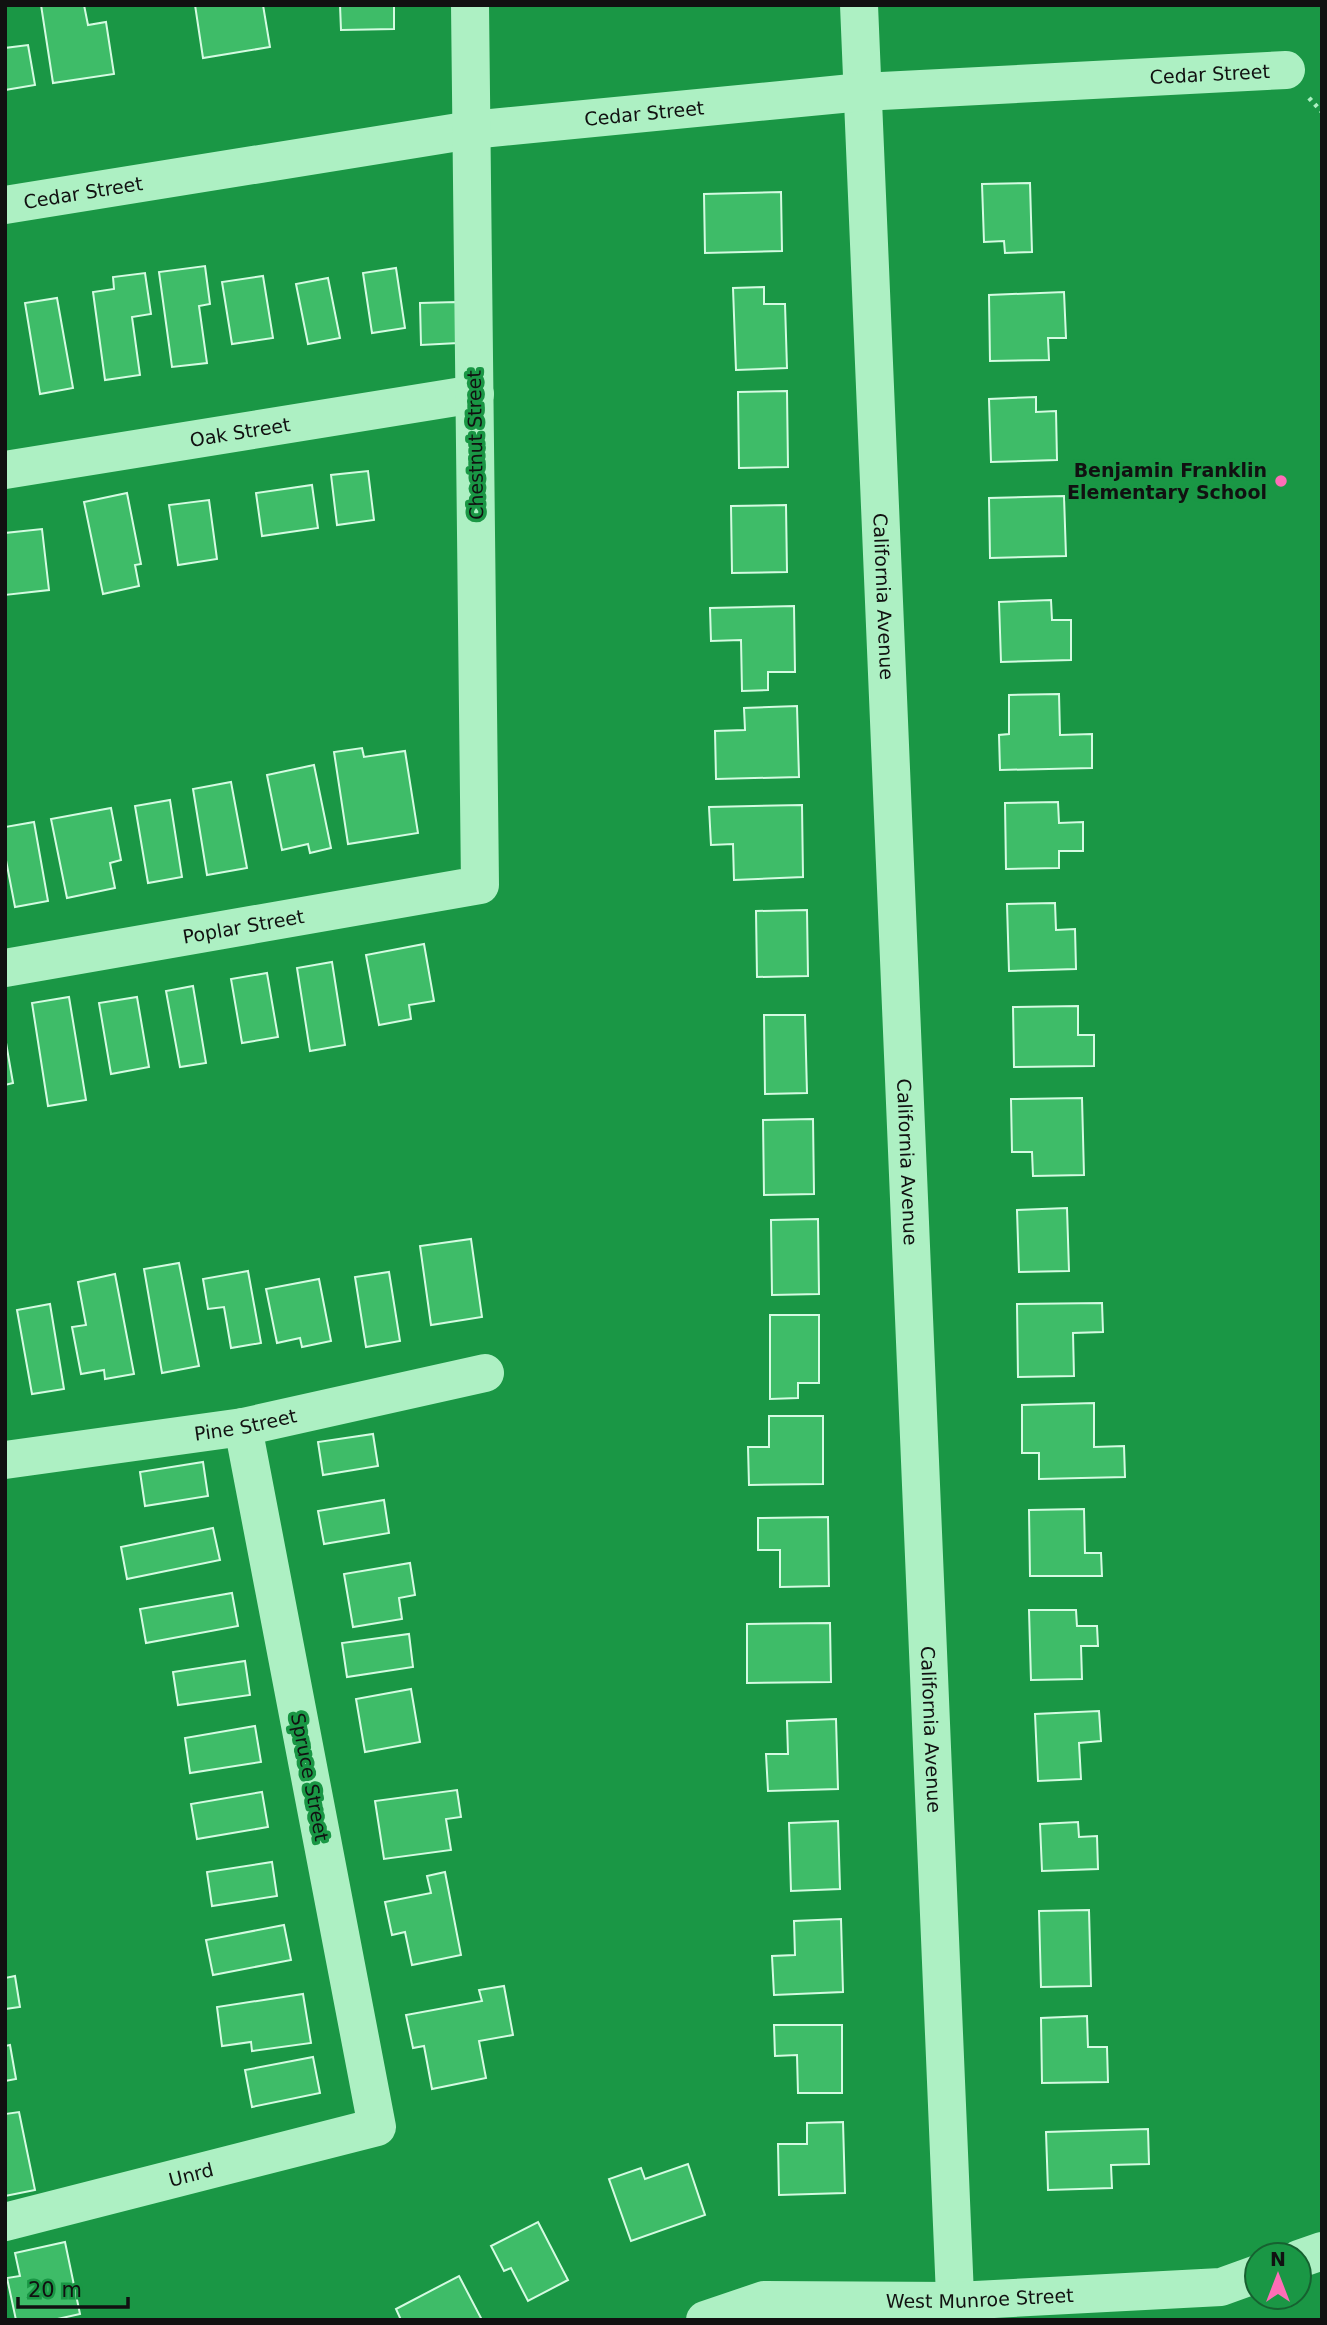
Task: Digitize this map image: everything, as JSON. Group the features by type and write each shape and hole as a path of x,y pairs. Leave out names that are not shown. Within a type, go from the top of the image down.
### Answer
{"street":[{"name":"Chestnut Street","path":"470,5 480,885"},
{"name":"California Avenue","path":"859,5 956,2310"},
{"name":"Cedar Street","path":"5,205 471,130 862,92 1286,70"},
{"name":"Oak Street","path":"5,470 475,394"},
{"name":"Poplar Street","path":"5,968 480,885"},
{"name":"Pine Street","path":"5,1460 243,1427 485,1373"},
{"name":"Spruce Street","path":"243,1427 377,2127"},
{"name":"Unrd","path":"5,2222 377,2127"},
{"name":"West Munroe Street","path":"705,2320 764,2300 956,2310 1221,2287 1243,2279"}],"building":[{"path":"41,5 84,5 88,25 106,22 114,74 53,83"},
{"path":"195,5 263,5 270,47 203,58"},
{"path":"340,5 394,5 394,29 341,30"},
{"path":"28,45 35,85 5,90 5,48"},
{"path":"1030,183 1032,252 1005,253 1004,241 984,242 982,184"},
{"path":"781,192 782,251 705,253 704,194"},
{"path":"205,266 210,304 199,306 207,363 172,367 159,272"},
{"path":"396,268 405,328 372,333 363,273"},
{"path":"145,273 151,314 132,317 140,375 105,380 93,292 114,289 113,277"},
{"path":"263,276 273,338 232,344 222,282"},
{"path":"328,278 340,338 308,344 296,284"},
{"path":"764,287 764,304 785,304 787,368 736,370 733,288"},
{"path":"1064,292 1066,338 1048,338 1049,360 990,361 989,295"},
{"path":"57,298 73,388 40,394 25,303"},
{"path":"456,302 458,343 421,345 420,303"},
{"path":"787,391 788,467 739,468 738,392"},
{"path":"1036,397 1036,412 1056,411 1057,460 991,462 989,399"},
{"path":"368,471 374,520 337,525 331,475"},
{"path":"312,485 318,528 262,536 256,493"},
{"path":"127,493 141,564 135,565 139,586 103,594 84,502"},
{"path":"1064,496 1066,556 990,558 989,498"},
{"path":"209,500 217,559 178,565 169,505"},
{"path":"786,505 787,572 732,573 731,506"},
{"path":"42,529 49,590 5,595 5,533"},
{"path":"1051,600 1052,620 1071,620 1071,660 1001,662 999,602"},
{"path":"794,606 795,672 768,672 768,690 742,691 741,640 711,641 710,608"},
{"path":"1059,694 1060,735 1092,734 1092,768 1000,770 999,735 1009,734 1009,695"},
{"path":"797,706 799,777 716,779 715,731 745,730 744,708"},
{"path":"362,748 364,757 405,751 418,833 348,844 334,752"},
{"path":"314,765 331,848 310,853 308,844 282,850 267,775"},
{"path":"231,782 247,868 207,875 193,789"},
{"path":"170,800 182,877 148,883 135,806"},
{"path":"1058,802 1059,823 1083,822 1083,851 1059,851 1059,868 1006,869 1005,803"},
{"path":"802,805 803,877 734,880 733,844 711,845 709,807"},
{"path":"111,808 121,860 110,863 115,888 67,898 51,819"},
{"path":"34,822 48,901 15,907 5,855 5,827"},
{"path":"1055,903 1056,930 1075,929 1076,969 1009,971 1007,904"},
{"path":"807,910 808,976 757,977 756,911"},
{"path":"424,944 434,1001 409,1005 411,1019 379,1025 366,955"},
{"path":"332,962 345,1045 310,1051 297,968"},
{"path":"267,973 278,1037 242,1043 231,979"},
{"path":"193,986 206,1063 180,1067 166,991"},
{"path":"69,997 86,1100 48,1106 32,1003"},
{"path":"137,997 149,1067 111,1074 99,1003"},
{"path":"1078,1006 1078,1035 1094,1035 1094,1066 1014,1067 1013,1007"},
{"path":"764,1015 805,1015 807,1093 765,1094"},
{"path":"5,1037 13,1083 5,1085"},
{"path":"1082,1098 1084,1175 1033,1176 1032,1152 1012,1152 1011,1099"},
{"path":"813,1119 814,1194 764,1195 763,1120"},
{"path":"1067,1208 1069,1271 1019,1272 1017,1210"},
{"path":"818,1219 819,1294 772,1295 771,1220"},
{"path":"471,1239 482,1317 431,1325 420,1246"},
{"path":"179,1263 199,1366 162,1373 144,1269"},
{"path":"248,1271 261,1343 231,1348 224,1307 208,1309 203,1279"},
{"path":"389,1272 400,1341 366,1347 355,1277"},
{"path":"115,1274 134,1374 105,1379 104,1370 81,1374 72,1327 86,1325 78,1282"},
{"path":"319,1279 331,1341 302,1347 300,1338 277,1343 266,1289"},
{"path":"1102,1303 1103,1332 1073,1333 1074,1376 1018,1377 1017,1304"},
{"path":"50,1304 64,1389 32,1394 17,1310"},
{"path":"770,1315 819,1315 819,1383 798,1383 798,1398 770,1399"},
{"path":"1094,1403 1094,1447 1124,1446 1125,1477 1039,1479 1039,1453 1022,1453 1022,1405"},
{"path":"769,1416 823,1416 823,1484 749,1485 748,1447 769,1447"},
{"path":"373,1434 378,1466 323,1475 318,1442"},
{"path":"203,1462 208,1496 145,1506 140,1472"},
{"path":"384,1500 389,1533 324,1544 318,1511"},
{"path":"1084,1509 1085,1553 1101,1553 1102,1576 1030,1576 1029,1510"},
{"path":"828,1517 829,1586 780,1587 780,1550 758,1550 758,1518"},
{"path":"213,1528 220,1560 127,1579 121,1547"},
{"path":"410,1563 415,1595 399,1598 402,1619 353,1627 344,1574"},
{"path":"232,1593 238,1626 146,1643 140,1609"},
{"path":"1029,1610 1076,1610 1077,1626 1097,1626 1098,1646 1081,1646 1082,1679 1031,1680"},
{"path":"830,1623 831,1682 747,1683 747,1624"},
{"path":"409,1634 413,1667 347,1677 342,1643"},
{"path":"245,1661 250,1695 178,1705 173,1672"},
{"path":"411,1689 420,1742 365,1752 356,1699"},
{"path":"1099,1711 1101,1741 1079,1743 1081,1779 1038,1781 1035,1714"},
{"path":"836,1719 838,1789 768,1791 766,1754 788,1754 787,1721"},
{"path":"255,1726 261,1762 190,1773 185,1738"},
{"path":"457,1790 461,1817 446,1819 451,1850 384,1859 375,1801"},
{"path":"262,1792 268,1827 197,1839 191,1804"},
{"path":"838,1821 840,1889 791,1891 789,1823"},
{"path":"1078,1822 1079,1837 1097,1836 1098,1869 1042,1871 1040,1824"},
{"path":"272,1862 277,1896 212,1906 207,1872"},
{"path":"445,1872 461,1955 412,1965 405,1932 392,1935 385,1902 431,1893 427,1876"},
{"path":"1089,1910 1091,1986 1041,1987 1039,1911"},
{"path":"841,1919 843,1992 774,1995 772,1956 795,1955 794,1921"},
{"path":"284,1925 291,1960 213,1975 206,1940"},
{"path":"15,1976 20,2007 5,2009 5,1978"},
{"path":"504,1986 513,2035 479,2041 486,2078 432,2089 424,2046 413,2048 406,2015 482,2001 479,1990"},
{"path":"303,1994 311,2043 252,2051 251,2042 222,2046 217,2007"},
{"path":"1087,2016 1088,2047 1107,2047 1108,2082 1042,2083 1041,2018"},
{"path":"774,2025 842,2025 842,2093 798,2093 797,2055 775,2056"},
{"path":"10,2045 16,2079 5,2081 5,2046"},
{"path":"313,2057 320,2093 252,2107 245,2070"},
{"path":"19,2112 35,2190 5,2196 5,2114"},
{"path":"843,2122 845,2193 779,2195 778,2144 807,2144 807,2123"},
{"path":"1148,2129 1149,2164 1111,2165 1112,2188 1048,2190 1046,2132"},
{"path":"688,2164 705,2215 631,2241 609,2179 641,2168 645,2179"},
{"path":"538,2222 568,2280 528,2301 511,2268 504,2271 491,2246"},
{"path":"65,2242 80,2314 53,2320 16,2320 7,2278 20,2276 15,2253"},
{"path":"459,2276 482,2320 401,2320 396,2309"}],"place":[{"name":"Benjamin Franklin Elementary School","path":"1281,481"}]}
